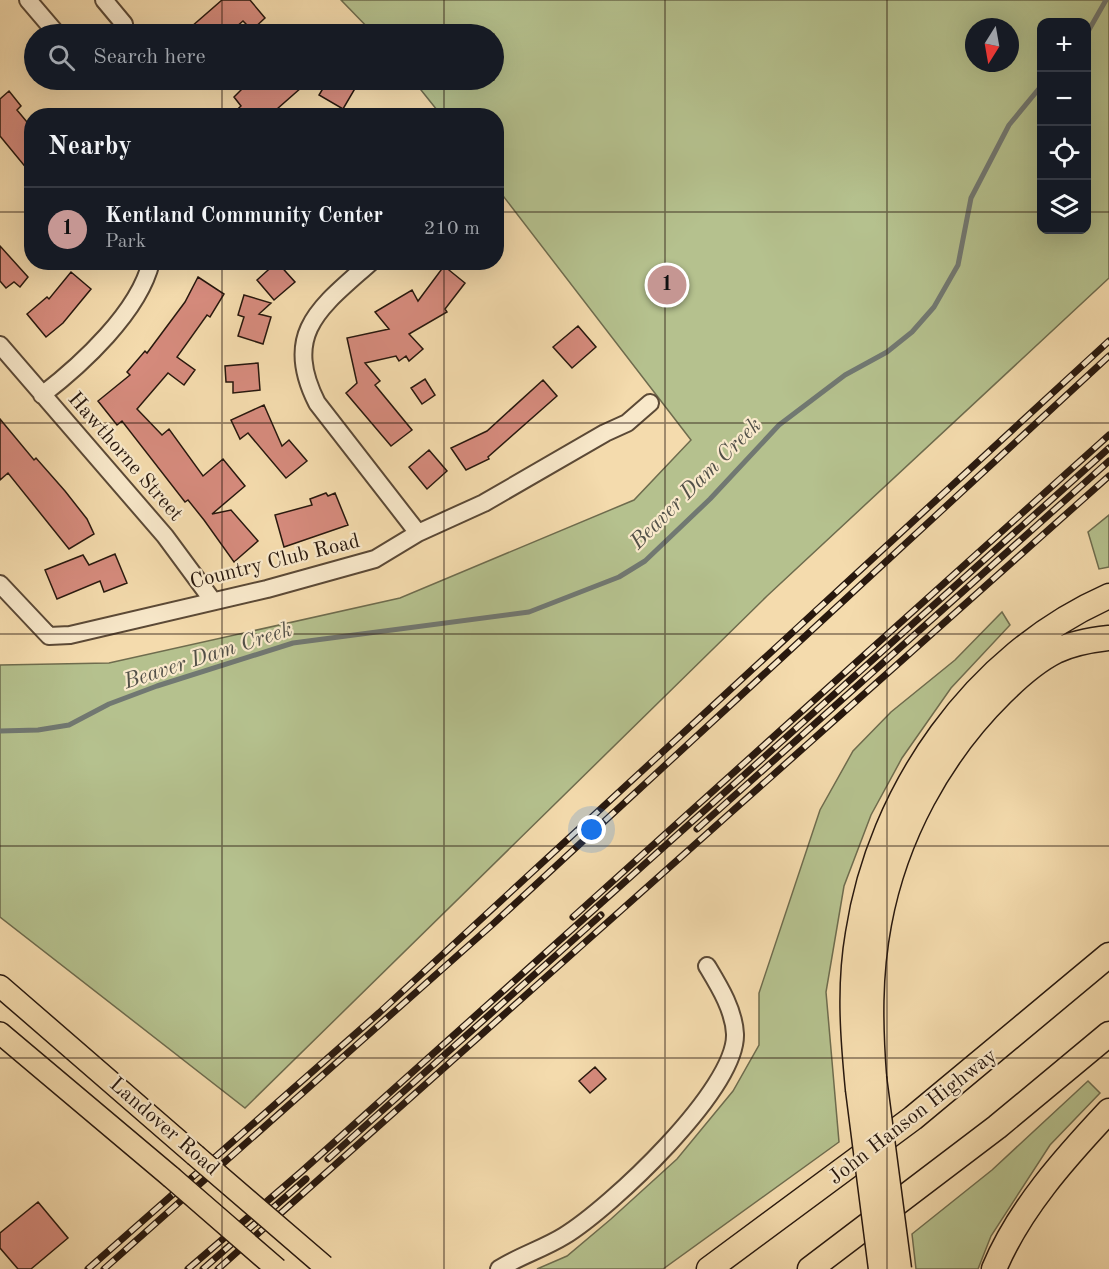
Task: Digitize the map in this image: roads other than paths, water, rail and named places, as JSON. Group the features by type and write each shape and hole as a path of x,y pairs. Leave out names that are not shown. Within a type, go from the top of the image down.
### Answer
{"highway":[{"path":"899,1269 852,1015 857,936 874,866 901,801 922,762 950,722 997,671 1056,625 1109,596"},
{"path":"881,1269 866,1083 879,924 900,849 926,794 945,761 974,723 1023,673 1055,651 1071,645 1109,638"},
{"name":"John Hanson Highway","path":"709,1269 851,1167 932,1104 1109,955"},
{"path":"810,1269 997,1127 1109,1034"},
{"path":"994,1269 1011,1234 1041,1191 1109,1111"}],"main road":[{"name":"Landover Road","path":"0,986 326,1267"},
{"name":"Landover Road","path":"0,1033 277,1269"}],"street":[{"path":"28,0 48,24"},
{"path":"104,0 124,24"},
{"path":"42,395 74,368 134,301 149,270"},
{"path":"362,270 318,311 306,333 304,367 308,385 316,403 418,533"},
{"name":"Hawthorne Street","path":"0,345 165,537 213,601"},
{"name":"Country Club Road","path":"0,584 49,636 70,635 375,559 418,533 484,503 605,433 627,423 650,403"},
{"path":"499,1269 565,1236 591,1218 664,1149 724,1073 733,1051 735,1032 720,988 707,966"}],"waterway":[{"name":"Beaver Dam Creek","path":"1091,26 1106,0"},
{"name":"Beaver Dam Creek","path":"0,731 38,730 69,725 109,704 157,686 293,643 529,612 619,577 645,561 710,499 779,425 845,375 887,352 912,332 934,307 958,265 971,198 1009,125 1037,91"}],"railway":[{"path":"88,1269 379,1013 1109,341"},
{"path":"104,1269 493,924 1109,356"},
{"path":"573,917 1109,435"},
{"path":"188,1269 301,1172 1109,448"},
{"path":"697,829 1109,461"},
{"path":"218,1269 1109,476"},
{"path":"328,1159 601,915"},
{"path":"203,1269 306,1179"}],"place":[{"name":"Kentland Community Center","path":"667,285"}]}
